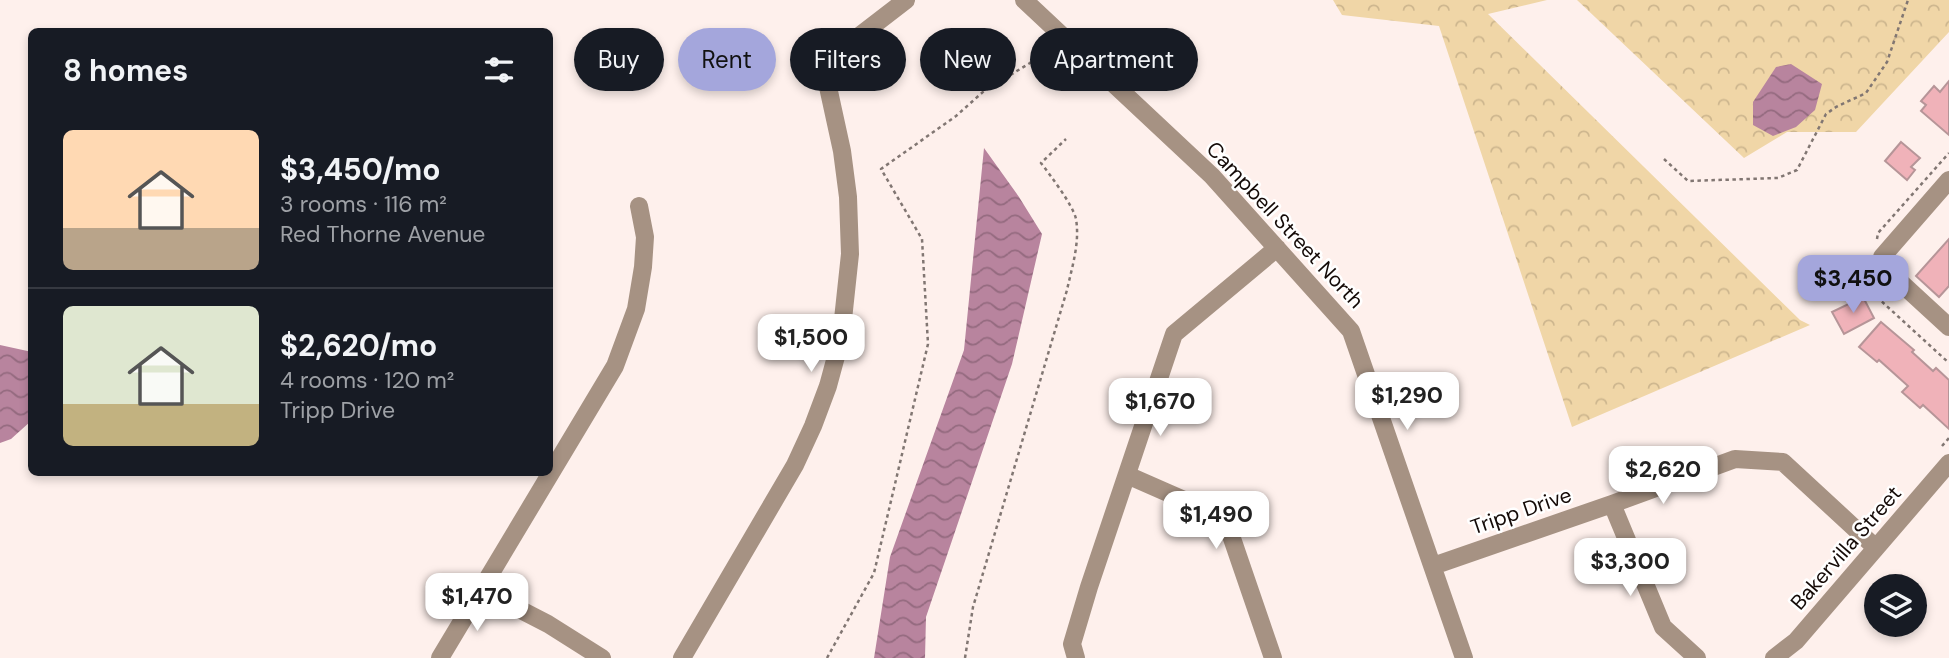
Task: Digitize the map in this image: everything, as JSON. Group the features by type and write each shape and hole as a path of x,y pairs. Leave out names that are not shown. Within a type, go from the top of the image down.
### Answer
{"street":[{"path":"682,658 794,465 828,386 841,338 850,254 848,197 842,151 823,64 906,0"},
{"name":"Campbell Street North","path":"1024,0 1054,28"},
{"name":"Campbell Street North","path":"1122,91 1212,176 1351,331 1464,658"},
{"path":"1949,180 1882,257 1900,282 1949,327"},
{"path":"553,468 615,366 636,309 645,237 639,206"},
{"path":"1076,658 1072,644 1174,334 1277,248"},
{"name":"Bakervilla Street","path":"1773,658 1796,641 1876,548 1945,455"},
{"name":"Tripp Drive","path":"1433,566 1735,459 1783,462 1876,548"},
{"path":"1127,475 1225,518 1273,658"},
{"path":"440,658 548,476"},
{"path":"1612,504 1663,627 1697,658"},
{"path":"480,589 548,624 602,658"}],"path":[{"path":"1664,159 1688,181 1778,177 1797,170 1826,114 1866,93 1887,62 1908,0"},
{"path":"827,658 874,573 928,344 922,239 881,169 956,116 984,92 1030,63"},
{"path":"965,658 973,607 1067,290 1077,243 1076,217 1041,163 1066,139"},
{"path":"1945,455 1949,438"}],"green space":[{"path":"1333,0 1547,0 1488,14 1800,320 1810,325 1572,427 1439,26 1342,15"},
{"path":"1577,0 1949,0 1949,32 1856,132 1787,132 1744,158"}],"water":[{"path":"1791,64 1822,84 1815,110 1796,127 1773,136 1753,125 1753,102 1776,67"},
{"path":"984,148 1042,234 1012,364 926,617 925,658 874,658 890,557 964,350"},
{"path":"0,345 28,351 28,424 11,439 0,443"}],"building":[{"path":"1949,81 1949,135 1921,111 1926,105 1921,101 1934,86 1940,92"},
{"path":"1901,142 1920,158 1911,167 1915,170 1907,180 1885,161"},
{"path":"1949,239 1949,286 1939,297 1916,276"},
{"path":"1825,264 1857,264 1857,292 1825,292"},
{"path":"1863,297 1874,318 1844,334 1832,312"},
{"path":"1881,322 1914,350 1912,352 1933,371 1936,368 1949,380 1949,429 1923,405 1920,408 1902,392 1908,386 1879,360 1877,362 1859,347"}]}
